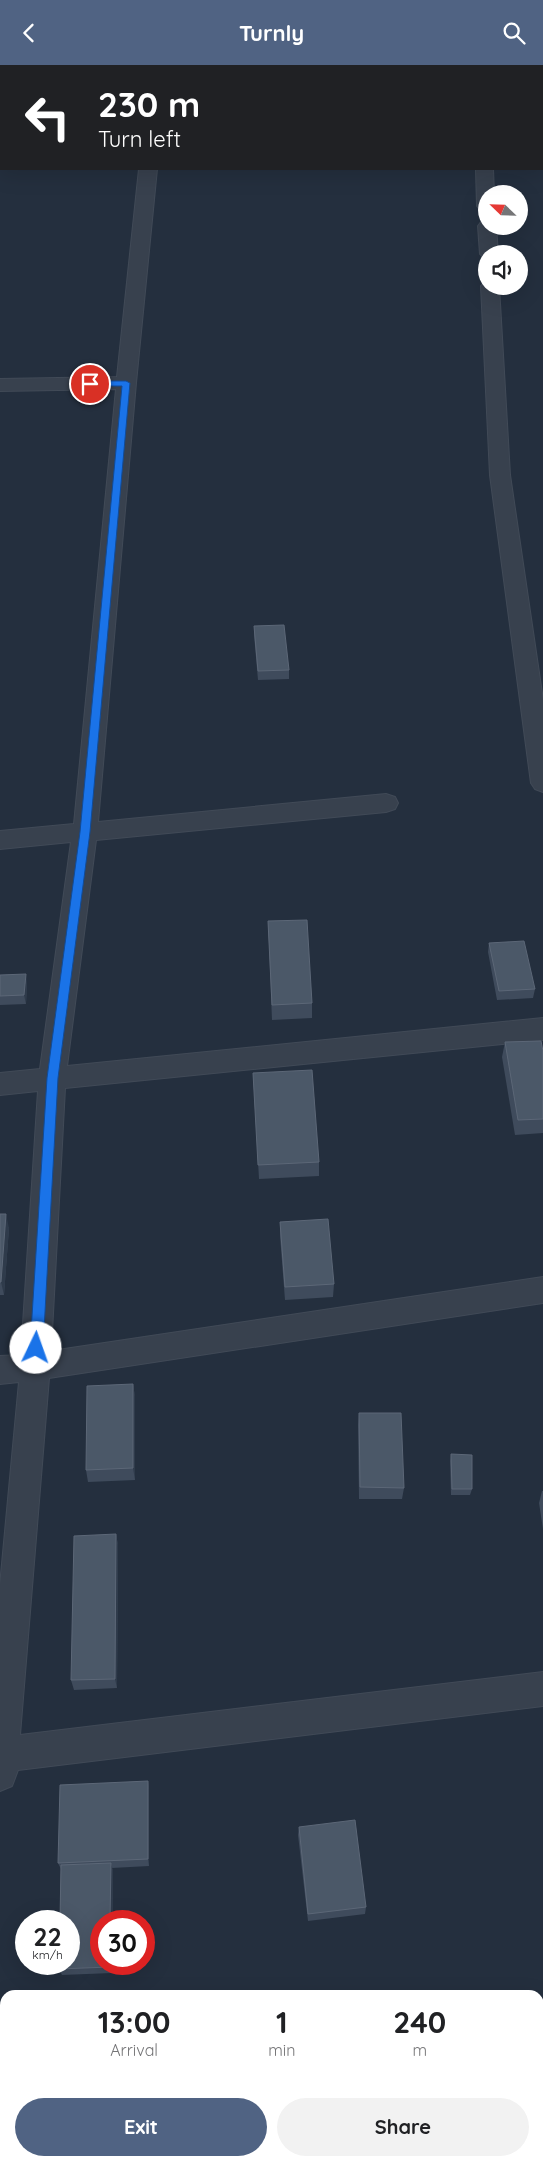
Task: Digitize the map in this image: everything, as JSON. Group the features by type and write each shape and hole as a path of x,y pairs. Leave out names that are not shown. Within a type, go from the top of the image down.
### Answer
{"street":[{"path":"148,170 126,383 85,832 52,1078 35,1367 0,1761 543,1689"},
{"path":"484,170 485,185"},
{"path":"490,295 500,475 543,783"},
{"path":"0,385 126,383"},
{"path":"0,840 386,803"},
{"path":"0,1084 543,1029"},
{"path":"0,1370 35,1367 543,1290"}],"building":[{"path":"284,625 289,670 258,671 254,626"},
{"path":"307,920 312,1003 272,1005 268,921"},
{"path":"524,941 535,989 499,991 489,943"},
{"path":"26,974 24,995 0,996 0,975"},
{"path":"541,1041 543,1051 543,1119 518,1120 505,1042"},
{"path":"312,1070 319,1162 258,1165 253,1073"},
{"path":"0,1214 6,1214 1,1282 0,1282"},
{"path":"328,1219 334,1284 285,1287 280,1222"},
{"path":"133,1384 133,1468 86,1470 87,1386"},
{"path":"359,1413 401,1413 404,1488 360,1487"},
{"path":"451,1454 472,1455 472,1489 452,1489"},
{"path":"116,1534 115,1679 71,1680 74,1536"},
{"path":"148,1781 148,1859 58,1863 60,1785"},
{"path":"355,1820 366,1907 308,1914 299,1827"},
{"path":"111,1863 110,1910 90,1910 90,1968 80,1968 80,1910 60,1910 61,1865"}],"route":[{"path":"36,1348 52,1078 85,832 126,383 90,384"}]}
